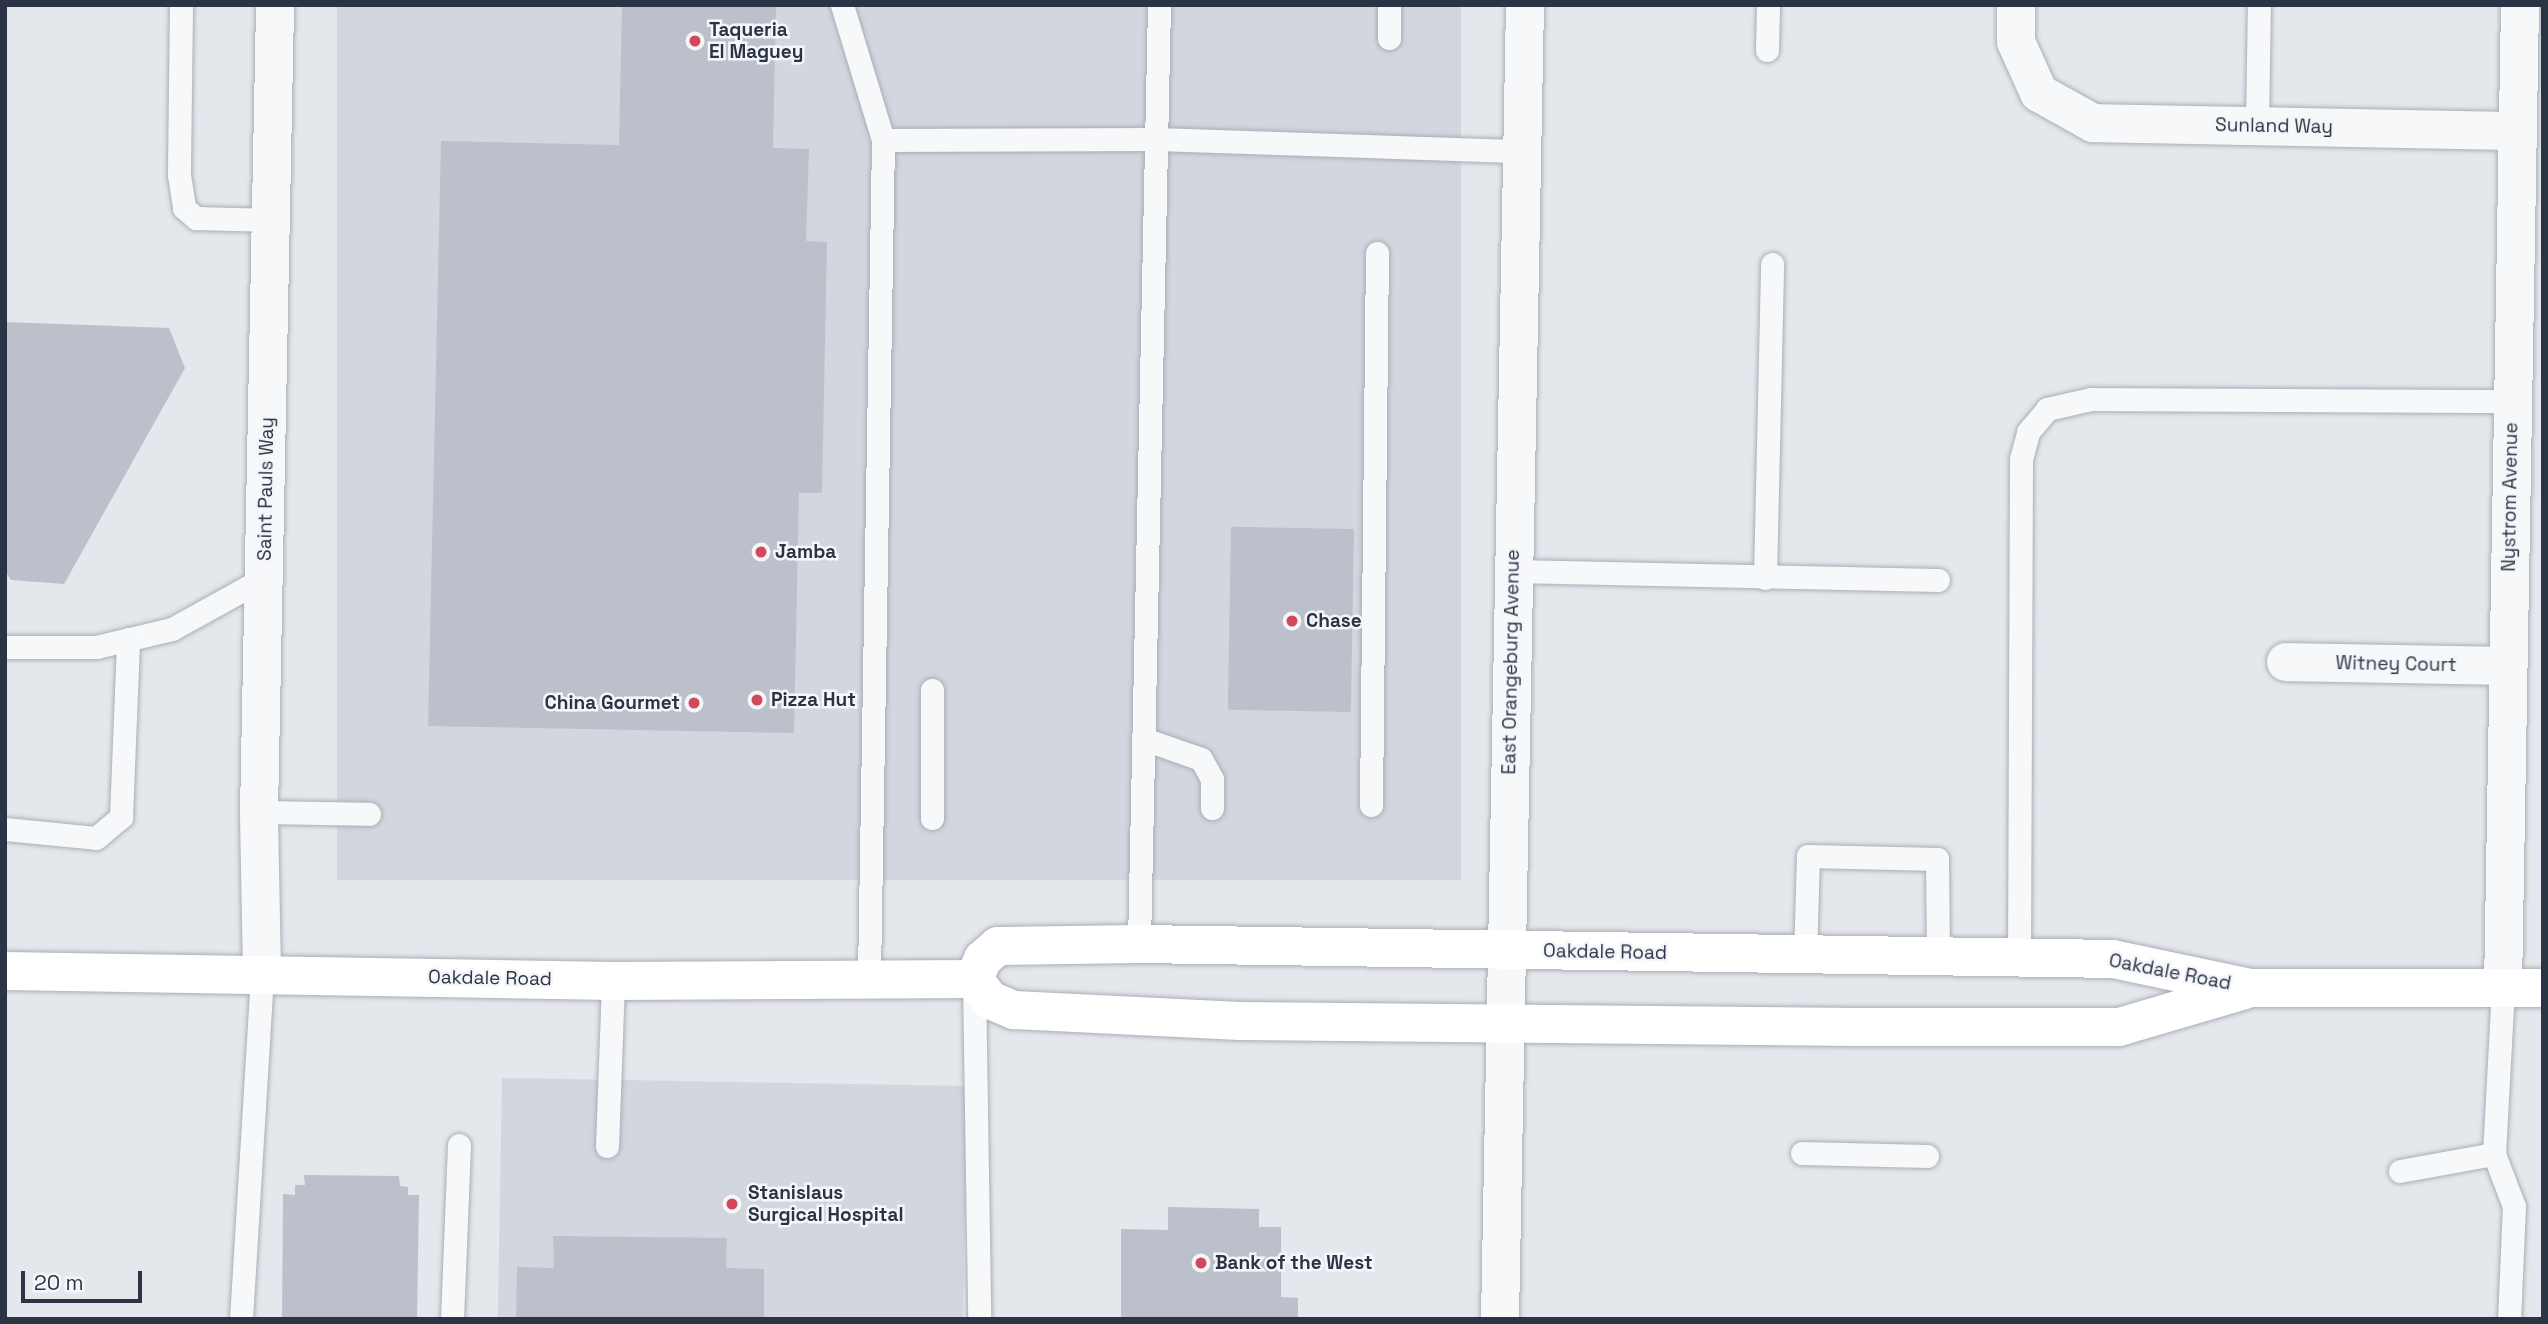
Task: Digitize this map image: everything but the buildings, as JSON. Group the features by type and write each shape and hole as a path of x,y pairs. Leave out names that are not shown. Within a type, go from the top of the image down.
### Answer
{"main road":[{"name":"Oakdale Road","path":"974,979 982,958 998,946 1139,944 1805,957 2113,959 2250,988 2543,988"},
{"name":"Oakdale Road","path":"5,971 262,972 613,981 974,979"},
{"name":"Oakdale Road","path":"974,979 990,1000 1014,1010 1240,1021 2119,1027 2250,988"}],"street":[{"name":"Saint Pauls Way","path":"262,972 259,812 275,5"},
{"name":"East Orangeburg Avenue","path":"1500,1319 1525,5"},
{"name":"Sunland Way","path":"2016,5 2016,42 2039,93 2093,123 2518,131"},
{"name":"Nystrom Avenue","path":"2503,988 2506,666 2520,5"},
{"name":"Witney Court","path":"2286,662 2506,666"}],"lane":[{"path":"181,5 179,175 184,208 196,218 271,220"},
{"path":"842,5 883,140 869,979"},
{"path":"1139,944 1159,5"},
{"path":"1389,5 1389,38"},
{"path":"1767,50 1768,5"},
{"path":"2257,126 2259,5"},
{"path":"883,140 1156,139 1522,151"},
{"path":"1371,805 1377,253"},
{"path":"1765,578 1772,264"},
{"path":"2019,959 2021,459 2028,432 2047,409 2091,400 2512,401"},
{"path":"1513,571 1938,580"},
{"path":"5,646 96,647 172,629 264,578"},
{"path":"5,829 96,838 121,817 128,639"},
{"path":"932,690 932,818"},
{"path":"1144,739 1201,759 1212,779 1212,808"},
{"path":"259,812 369,814"},
{"path":"1805,957 1808,856 1821,856 1937,859 1938,959"},
{"path":"241,1319 249,1143 262,972"},
{"path":"974,979 979,1319"},
{"path":"607,1146 613,981"},
{"path":"2503,988 2494,1153 2514,1206 2509,1319"},
{"path":"452,1319 459,1145"},
{"path":"1802,1153 1927,1156"},
{"path":"2400,1171 2494,1153"}],"shaded area":[{"path":"337,5 1461,5 1461,880 337,880"},
{"name":"Stanislaus Surgical Hospital","path":"502,1078 967,1086 963,1319 498,1319"}],"place":[{"name":"Taqueria El Maguey","path":"695,41"},
{"name":"Jamba","path":"761,552"},
{"name":"Chase","path":"1292,621"},
{"name":"Pizza Hut","path":"757,700"},
{"name":"China Gourmet","path":"694,703"},
{"name":"Stanislaus Surgical Hospital","path":"732,1204"},
{"name":"Bank of the West","path":"1201,1263"}]}
